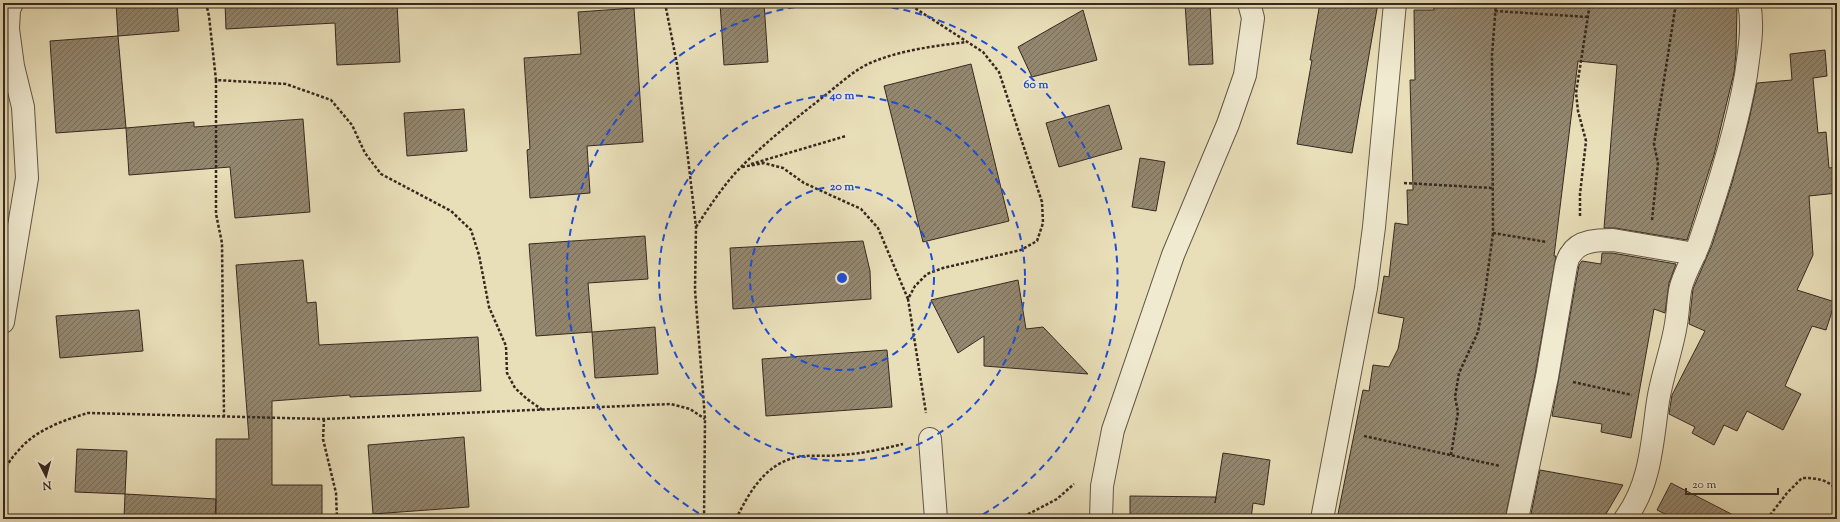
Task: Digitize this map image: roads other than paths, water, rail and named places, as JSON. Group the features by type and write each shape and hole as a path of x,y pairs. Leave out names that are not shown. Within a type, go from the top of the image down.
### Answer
{"street":[{"path":"3,322 27,178 23,107 13,66 8,30 9,10 12,3"},
{"path":"1101,519 1102,486 1113,430 1173,255 1228,124 1245,75 1253,18 1249,3"},
{"path":"1322,519 1366,288 1395,3"},
{"path":"1625,519 1646,479 1655,428 1658,400 1676,325 1680,290 1695,254 1721,181 1740,108 1749,53 1752,22 1748,3"},
{"path":"1517,519 1547,377 1566,266 1577,248 1599,240 1613,240 1695,254"},
{"path":"930,439 936,519"}]}
